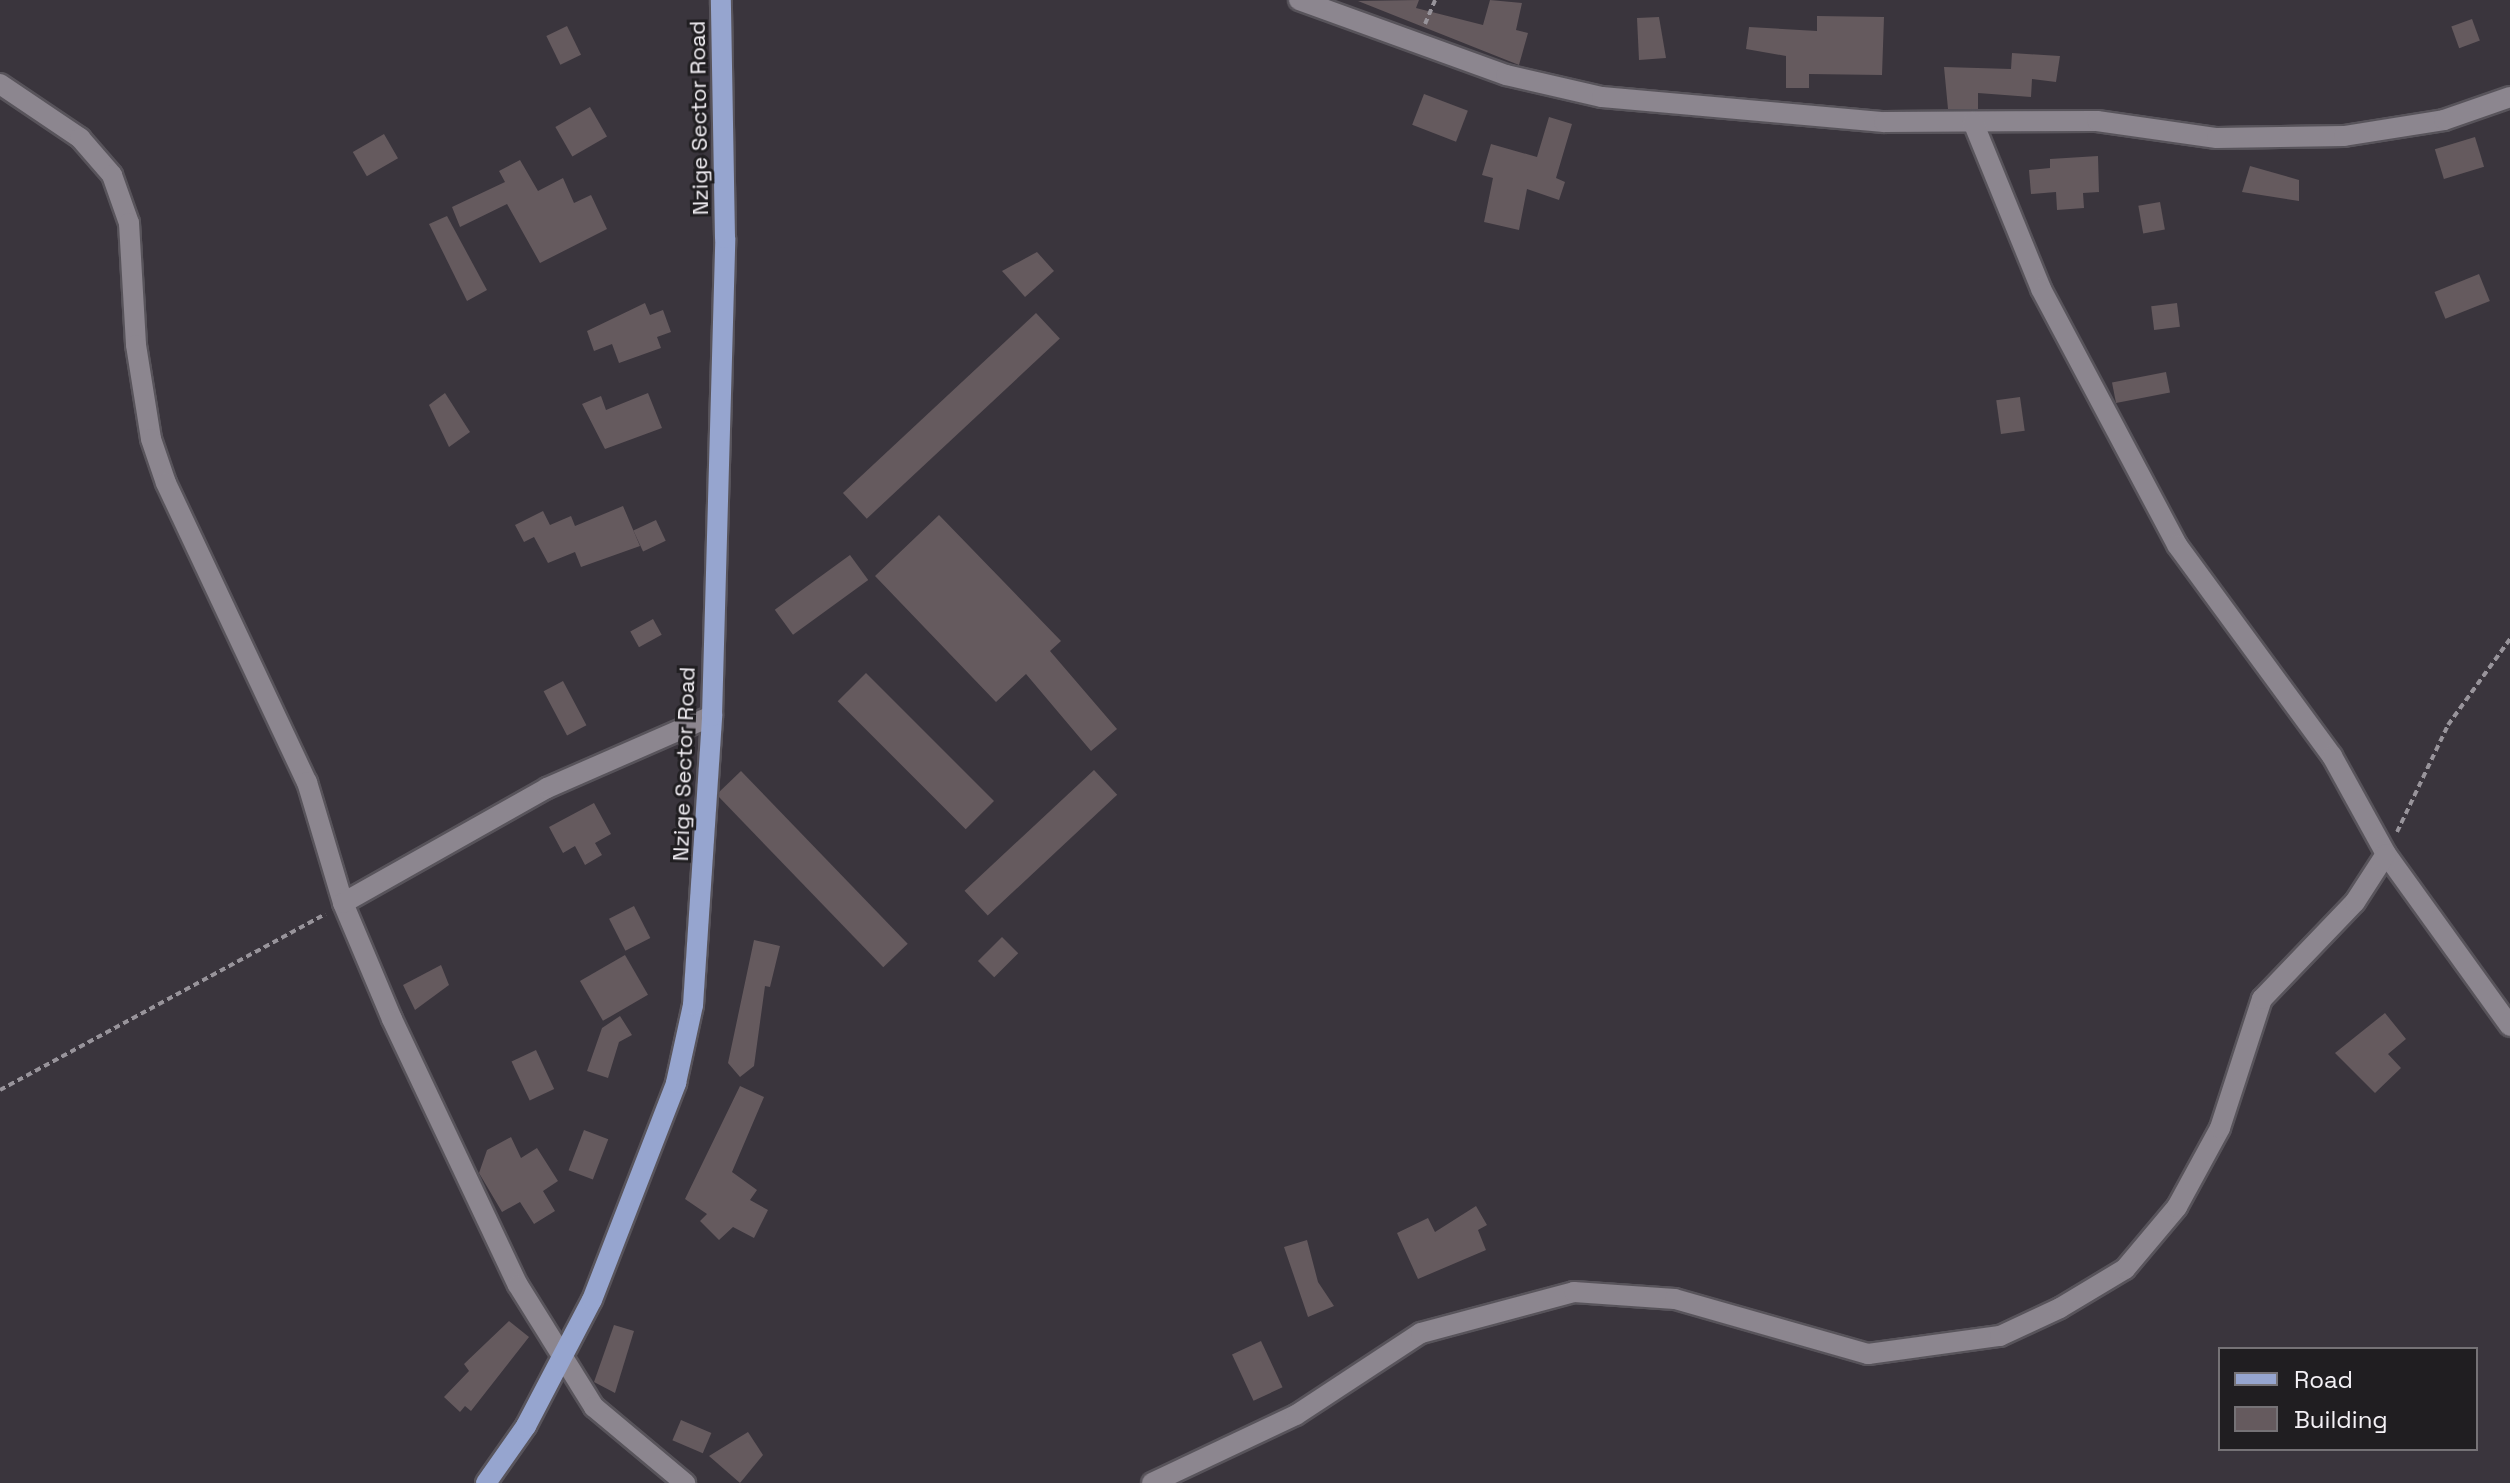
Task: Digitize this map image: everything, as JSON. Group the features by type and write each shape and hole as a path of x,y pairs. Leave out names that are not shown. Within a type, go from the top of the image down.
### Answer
{"main road":[{"name":"Nzige Sector Road","path":"486,1483 561,1358 639,1187 676,1083 693,1005 712,716 725,238 721,0"}],"street":[{"path":"1299,0 1506,75 1602,97 1884,122 2097,121 2217,138 2344,136 2444,120 2510,97"},
{"path":"0,84 80,138 123,201 151,439 307,782 343,903 518,1285 561,1358 622,1436 685,1483"},
{"path":"1973,122 2041,289 2177,545 2332,756 2386,854 2510,1026"},
{"path":"343,903 547,788 712,716"},
{"path":"1152,1483 1296,1415 1421,1333 1574,1292 1675,1299 1868,1354 2000,1336 2060,1308 2125,1269 2177,1207 2220,1128 2262,999 2355,902 2386,854"}],"path":[{"path":"2386,854 2448,725 2510,639"},
{"path":"0,1090 343,903"}],"building":[{"path":"1419,0 1416,8 1483,25 1490,0 1522,3 1516,30 1528,33 1519,65 1358,1"},
{"path":"1817,16 1884,17 1882,75 1809,74 1809,88 1786,88 1786,56 1746,49 1749,27 1817,31"},
{"path":"1659,17 1666,58 1639,60 1637,18"},
{"path":"2472,19 2480,41 2459,48 2451,27"},
{"path":"567,26 581,55 560,65 546,36"},
{"path":"2012,53 2060,56 2056,82 2032,79 2031,97 1978,93 1978,109 1948,109 1944,67 2011,69"},
{"path":"1424,94 1468,111 1456,142 1412,125"},
{"path":"590,107 607,136 572,156 555,127"},
{"path":"1549,117 1572,124 1556,178 1565,182 1559,200 1527,189 1519,230 1484,222 1493,178 1482,175 1491,144 1537,157"},
{"path":"384,134 398,158 367,176 353,152"},
{"path":"2475,137 2484,167 2444,179 2435,149"},
{"path":"2098,156 2099,192 2083,193 2084,208 2057,210 2056,192 2031,194 2029,170 2050,168 2050,159"},
{"path":"520,160 538,191 563,178 574,203 591,195 607,229 540,263 507,204 460,227 452,207 505,182 499,171"},
{"path":"2250,166 2299,180 2299,201 2242,192"},
{"path":"2160,202 2165,230 2143,233 2138,206"},
{"path":"447,216 487,290 467,301 429,224"},
{"path":"1037,252 1054,271 1025,297 1002,271"},
{"path":"2479,274 2490,301 2445,319 2434,292"},
{"path":"645,303 650,315 663,310 671,332 657,337 661,348 619,363 612,344 594,351 587,331"},
{"path":"2177,303 2180,327 2154,330 2151,306"},
{"path":"1036,313 1060,339 867,519 843,493"},
{"path":"2166,372 2170,393 2116,403 2112,382"},
{"path":"445,393 470,432 449,447 429,405"},
{"path":"648,393 662,428 605,449 582,404 601,396 606,410"},
{"path":"2020,397 2025,431 2001,434 1996,400"},
{"path":"623,506 640,546 581,567 575,552 548,563 534,537 524,542 515,525 543,511 550,525 571,516 575,526"},
{"path":"939,515 1061,641 1050,651 1117,729 1091,751 1026,674 996,702 875,576"},
{"path":"656,520 666,541 643,551 633,531"},
{"path":"850,555 868,580 793,635 775,610"},
{"path":"653,619 662,635 639,647 630,632"},
{"path":"866,673 994,801 966,829 838,701"},
{"path":"563,681 586,725 567,735 544,691"},
{"path":"1094,770 1117,795 988,916 965,891"},
{"path":"741,771 908,944 883,967 717,795"},
{"path":"594,803 611,834 595,843 602,855 585,865 575,846 563,853 549,827"},
{"path":"634,906 650,938 625,951 609,919"},
{"path":"1002,937 1018,953 994,977 978,961"},
{"path":"754,940 780,946 770,987 765,986 754,1066 740,1077 728,1063"},
{"path":"625,955 648,995 603,1021 580,981"},
{"path":"441,965 449,985 415,1010 403,985"},
{"path":"2385,1013 2406,1039 2388,1054 2401,1068 2375,1093 2335,1053"},
{"path":"620,1016 632,1035 619,1042 608,1078 587,1071 602,1028"},
{"path":"536,1050 554,1089 530,1100 512,1061"},
{"path":"740,1086 764,1097 732,1172 757,1190 750,1200 768,1210 754,1238 733,1227 719,1240 700,1221 707,1214 685,1199"},
{"path":"584,1130 608,1139 593,1179 569,1170"},
{"path":"511,1137 521,1158 537,1148 558,1181 543,1191 555,1211 534,1224 520,1202 502,1212 479,1173 487,1150"},
{"path":"1476,1206 1487,1225 1478,1230 1486,1250 1418,1279 1397,1233 1428,1218 1435,1232"},
{"path":"1307,1240 1318,1282 1334,1306 1308,1317 1284,1247"},
{"path":"509,1321 529,1337 471,1411 465,1406 460,1412 444,1397 469,1371 464,1364"},
{"path":"614,1325 634,1331 615,1393 594,1382"},
{"path":"1261,1341 1283,1387 1254,1401 1232,1355"},
{"path":"681,1420 711,1433 703,1453 672,1440"},
{"path":"748,1432 763,1455 740,1483 709,1456"}]}
